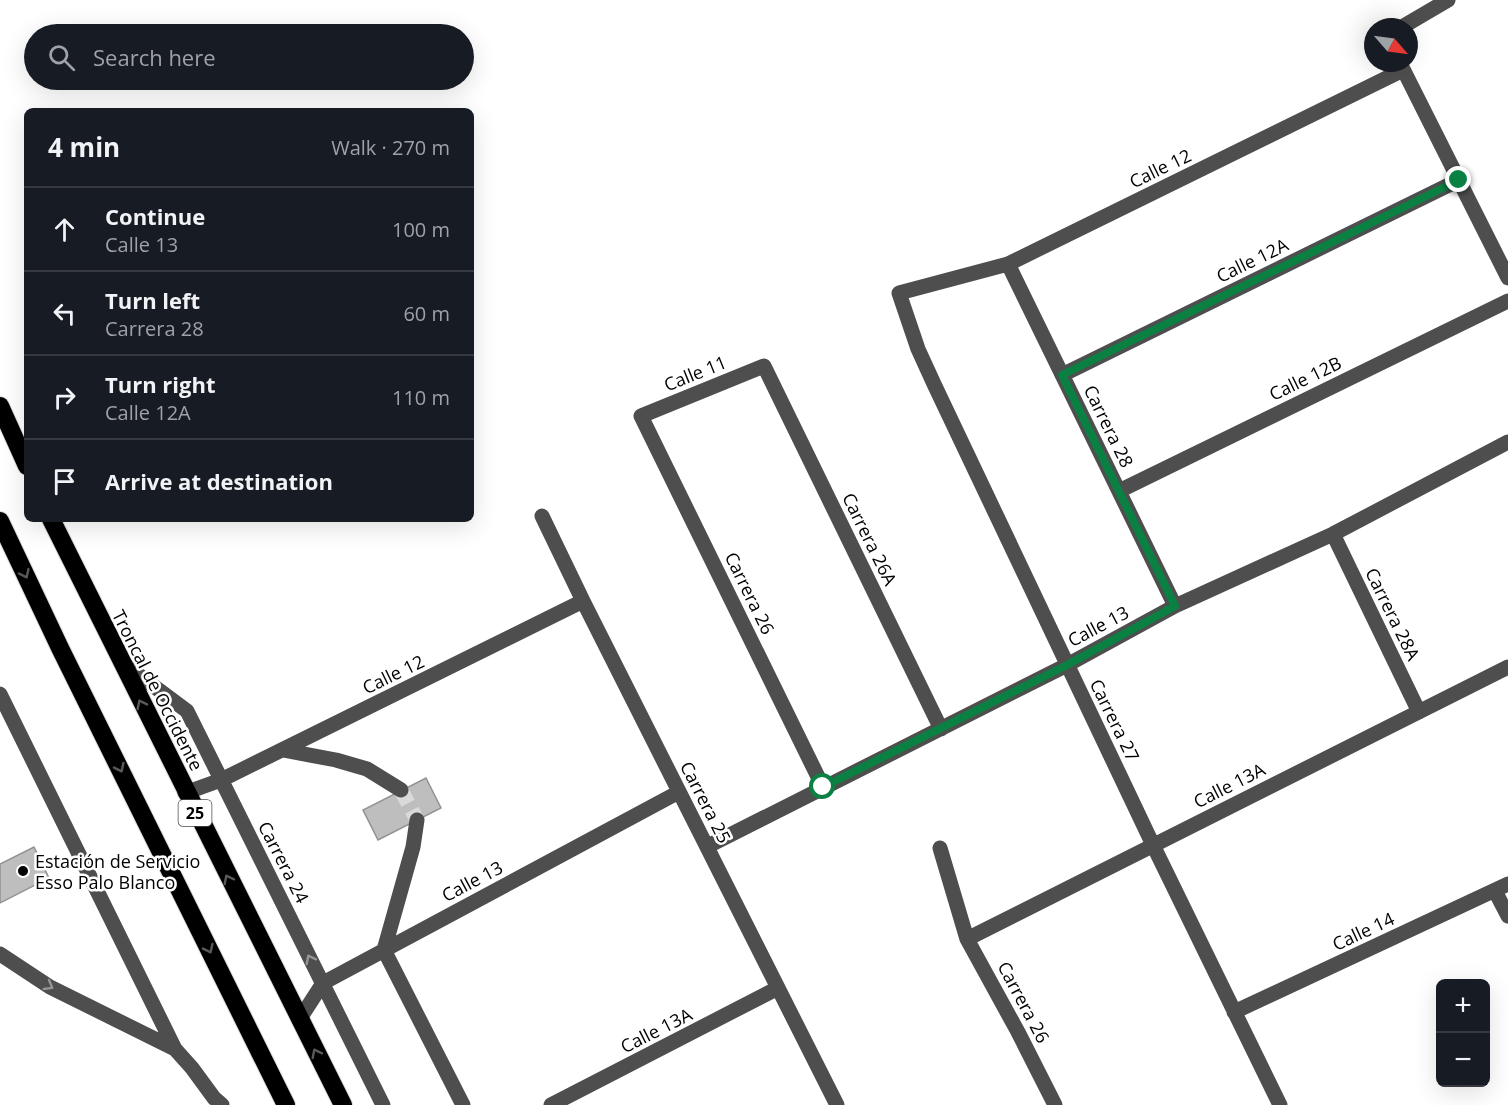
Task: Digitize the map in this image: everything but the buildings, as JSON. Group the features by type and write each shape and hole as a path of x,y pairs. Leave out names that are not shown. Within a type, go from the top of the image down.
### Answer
{"highway":[{"path":"0,406 24,459"},
{"path":"0,521 60,648 286,1105"},
{"name":"Troncal de Occidente","path":"52,522 185,793 343,1105"}],"street":[{"path":"1417,18 1448,0"},
{"name":"Calle 12","path":"918,349 899,293 1008,264 1392,72"},
{"path":"1405,72 1508,278"},
{"name":"Calle 12A","path":"1062,375 1459,180"},
{"name":"Carrera 28","path":"1008,264 1175,606"},
{"name":"Calle 12B","path":"1119,491 1508,300"},
{"name":"Carrera 27","path":"918,349 1153,845 1280,1105"},
{"name":"Calle 11","path":"641,416 764,366"},
{"name":"Carrera 26A","path":"764,366 940,729"},
{"name":"Carrera 26","path":"641,416 823,787"},
{"name":"Calle 13","path":"708,846 1067,665 1175,606 1333,534 1508,442"},
{"name":"Carrera 25","path":"542,516 837,1105"},
{"name":"Carrera 28A","path":"1333,534 1419,712"},
{"name":"Calle 12","path":"185,793 221,780 583,601"},
{"name":"Carrera 24","path":"120,661 187,711 383,1105"},
{"name":"Calle 13A","path":"967,939 1508,667"},
{"path":"0,694 175,1049 213,1098 222,1105"},
{"path":"283,750 336,760 367,769 401,790"},
{"name":"Calle 13","path":"322,983 679,792"},
{"path":"417,820 413,847 384,950 464,1105"},
{"name":"Carrera 26","path":"940,848 967,939 1018,1032 1054,1105"},
{"path":"1502,888 1508,916"},
{"name":"Calle 14","path":"1234,1012 1502,888"},
{"path":"0,954 50,987 175,1049"},
{"path":"299,1020 322,983"},
{"name":"Calle 13A","path":"551,1105 778,988"}],"tunnel":[{"path":"401,790 417,820"}],"place":[{"name":"Estación de Servicio Esso Palo Blanco","path":"23,871"}],"route":[{"path":"823,787 1067,665 1175,606 1062,375 1459,180"}]}
